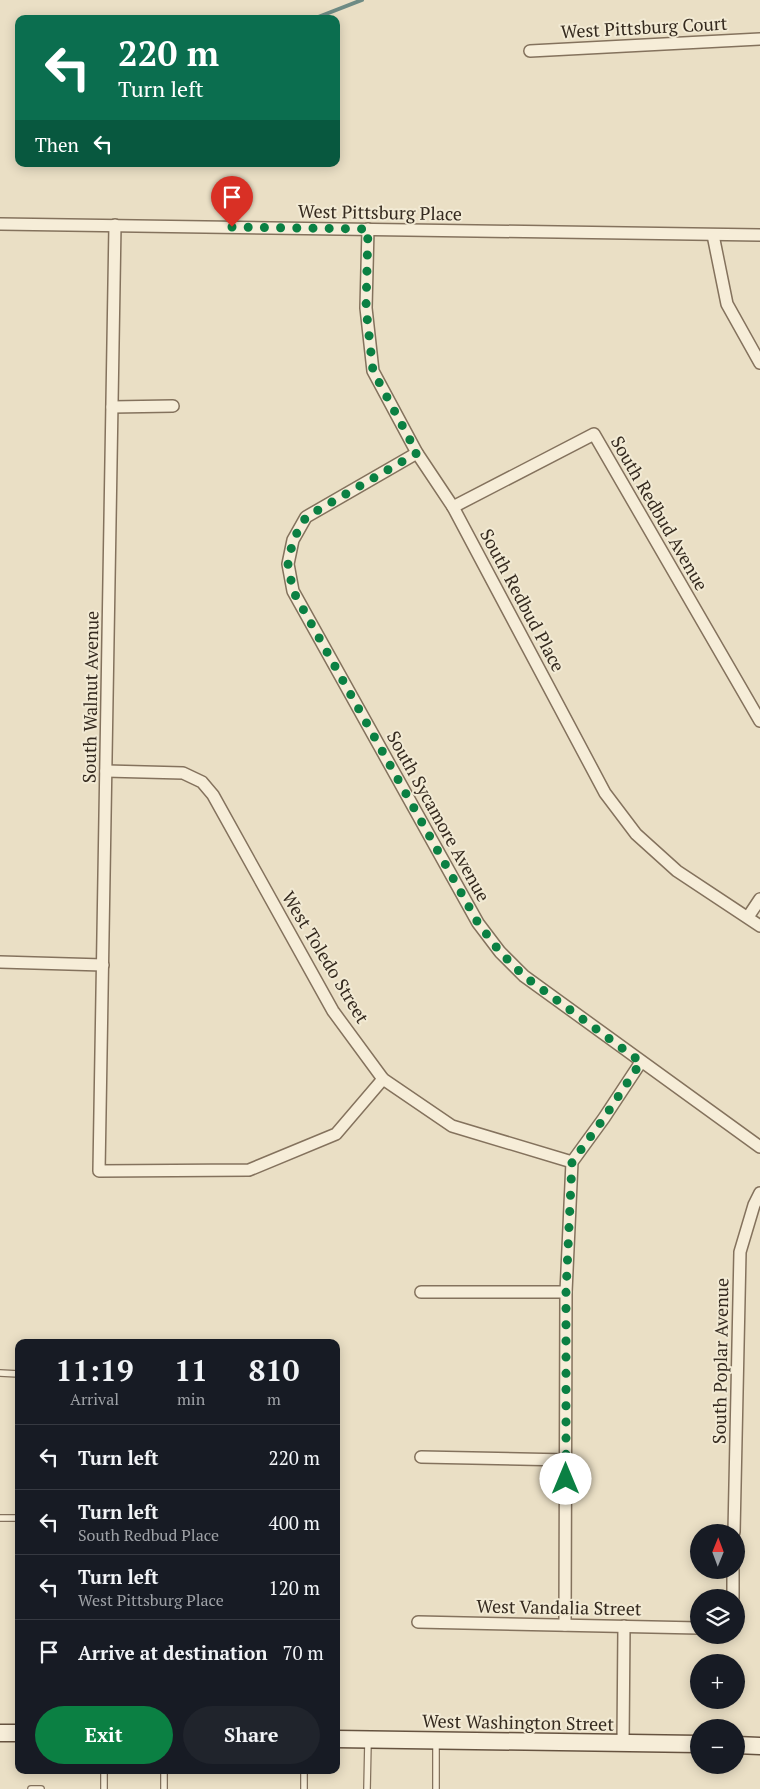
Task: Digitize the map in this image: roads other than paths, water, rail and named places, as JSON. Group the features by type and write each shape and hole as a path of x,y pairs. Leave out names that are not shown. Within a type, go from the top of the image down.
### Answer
{"main road":[{"path":"0,1733 15,1733"},
{"name":"West Washington Street","path":"340,1739 690,1744"},
{"path":"745,1745 760,1746"}],"street":[{"name":"West Pittsburg Court","path":"530,51 760,39"},
{"name":"West Pittsburg Place","path":"0,224 760,236"},
{"name":"South Walnut Avenue","path":"115,225 99,1171 249,1170 336,1134 383,1078"},
{"name":"South Redbud Place","path":"368,229 366,308 373,371 417,453 453,507 605,792 636,834 677,871 760,926"},
{"path":"713,235 727,304 760,363"},
{"path":"112,407 173,406"},
{"name":"South Redbud Avenue","path":"453,507 594,434 760,721"},
{"name":"South Sycamore Avenue","path":"417,453 306,517 293,540 288,564 293,591 478,923 500,952 524,976 760,1147"},
{"name":"West Toledo Street","path":"106,771 183,773 202,782 213,795 333,1011 383,1078 452,1126 572,1162"},
{"path":"748,917 760,899"},
{"path":"0,962 103,965"},
{"path":"565,1625 567,1460 566,1292 572,1162 641,1062"},
{"name":"South Poplar Avenue","path":"734,1524 740,1252 754,1205 760,1193"},
{"path":"421,1292 566,1292"},
{"path":"421,1457 567,1460"},
{"name":"West Vandalia Street","path":"418,1622 690,1628"},
{"path":"623,1743 624,1626"}],"lane":[{"path":"0,1373 15,1374"},
{"path":"0,1518 15,1518"},
{"path":"367,1789 368,1740"},
{"path":"436,1741 436,1789"},
{"path":"104,1774 104,1789"},
{"path":"164,1774 164,1789"},
{"path":"304,1774 304,1789"},
{"path":"31,1789 41,1789"}],"waterway":[{"path":"323,15 362,0"}]}
